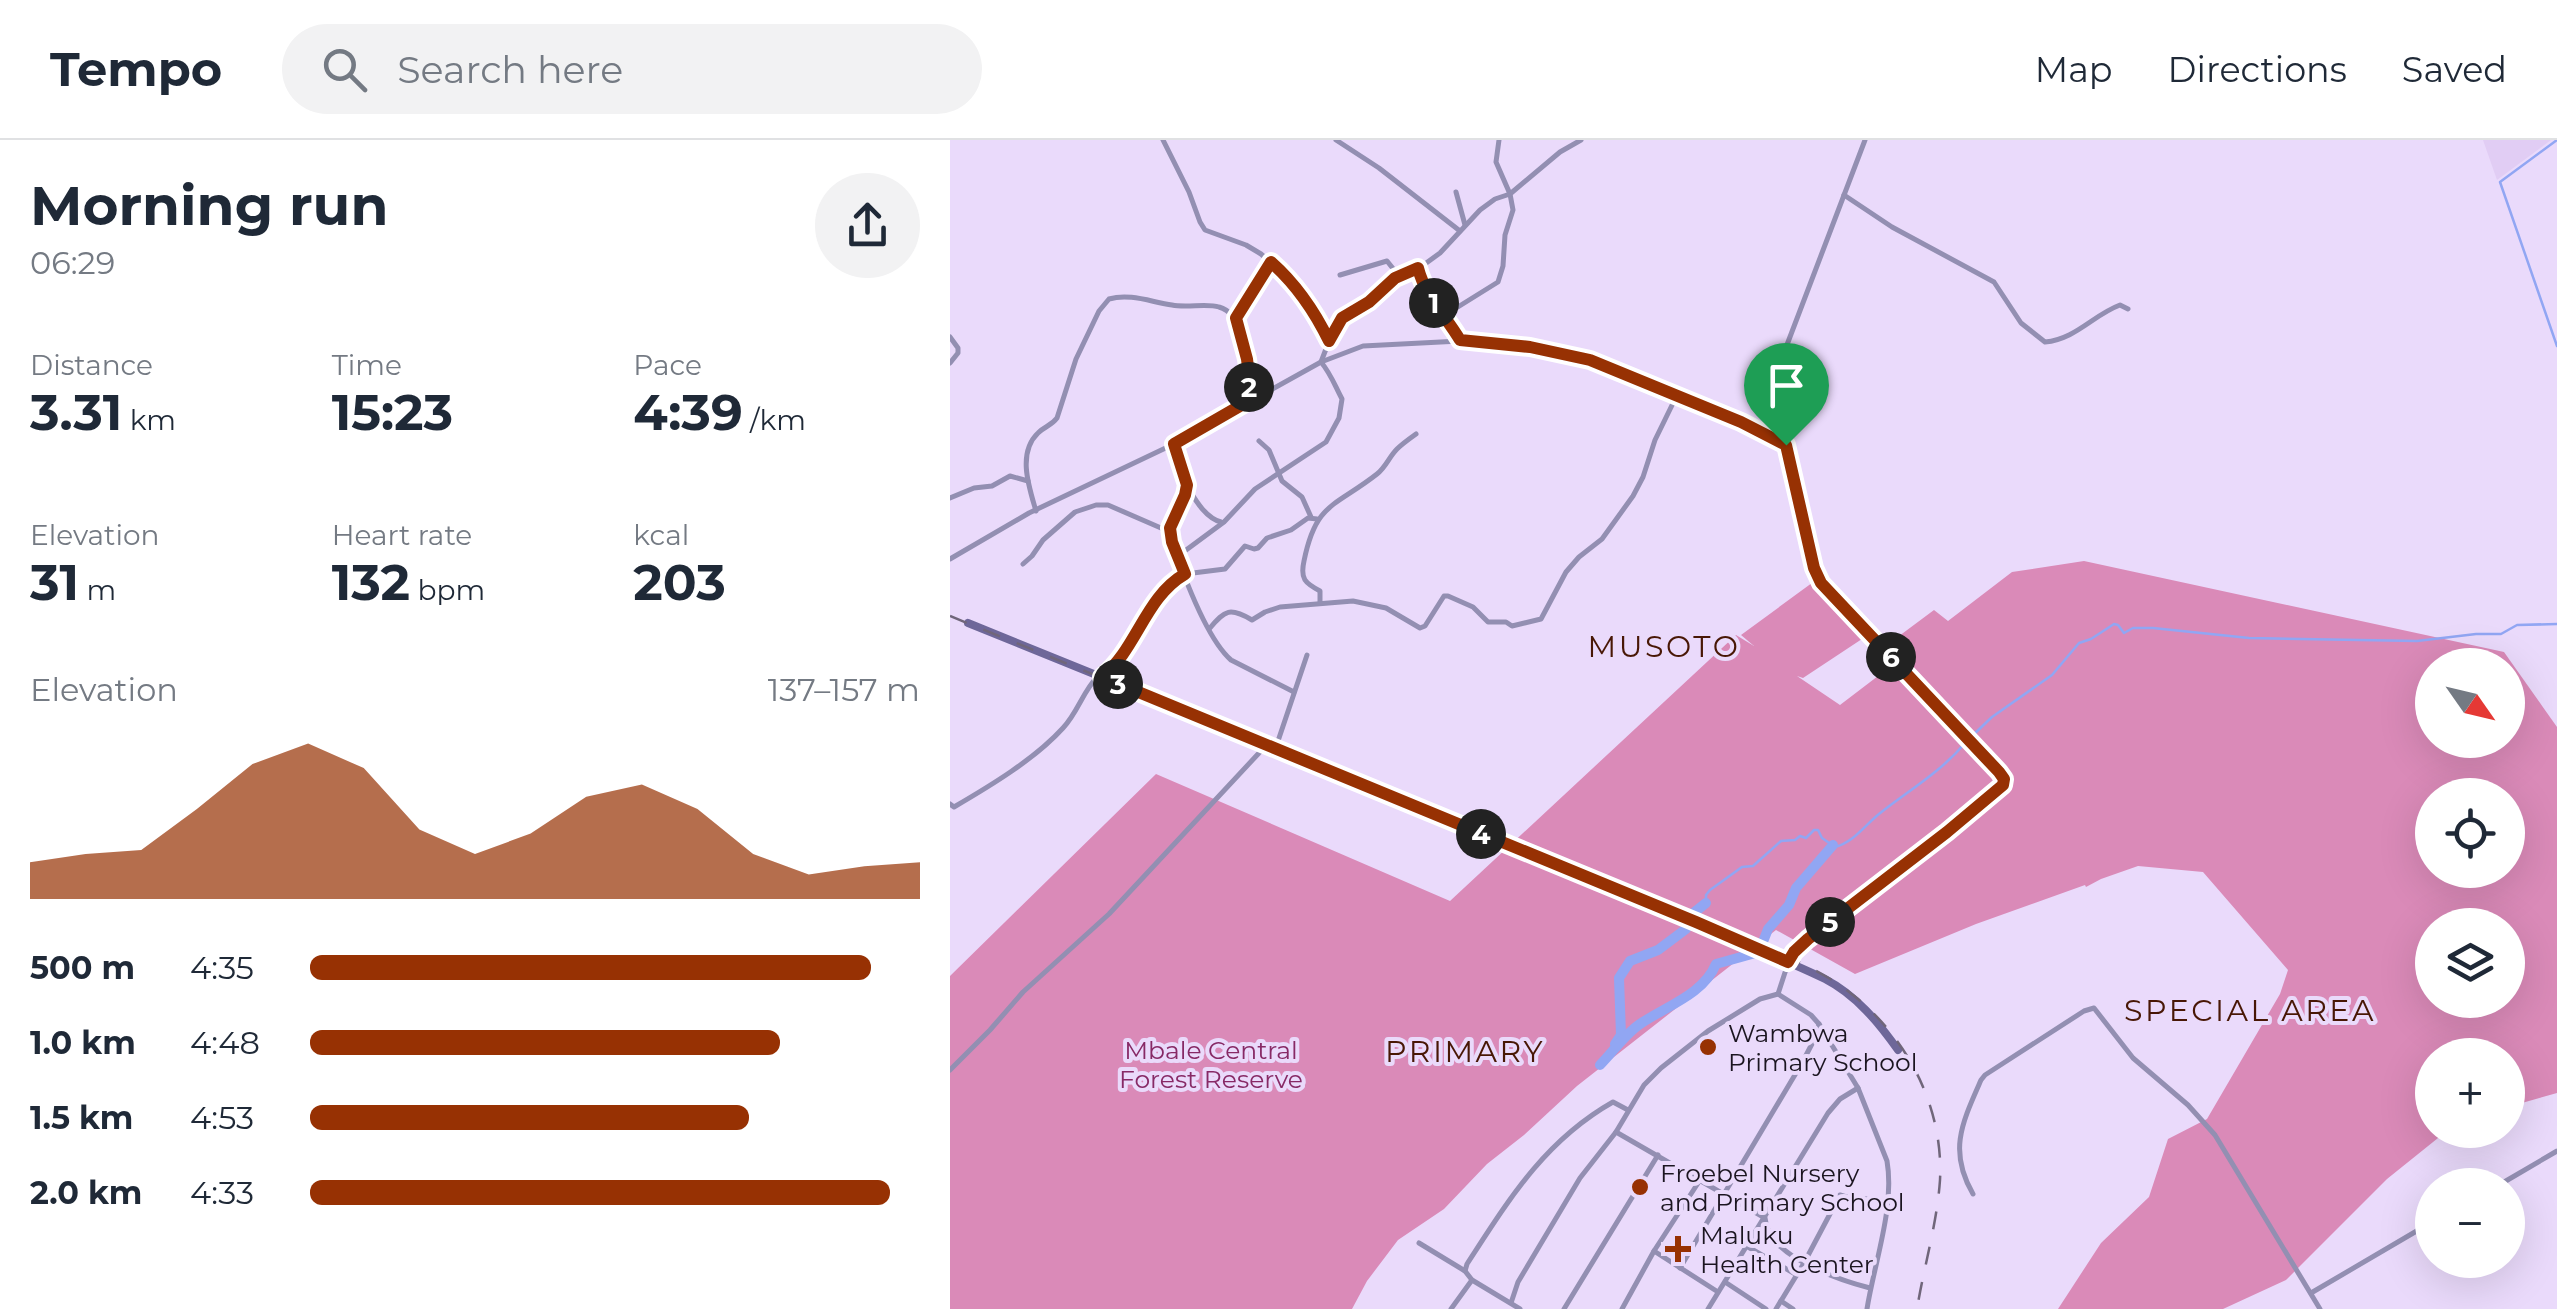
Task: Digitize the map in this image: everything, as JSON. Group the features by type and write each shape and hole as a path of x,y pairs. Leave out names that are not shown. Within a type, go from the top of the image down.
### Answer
{"main road":[{"path":"968,623 1828,980 1882,1027 1898,1050"}],"street":[{"path":"1163,140 1205,230 1246,245 1271,262 1292,281 1321,322 1329,341"},
{"path":"1336,140 1462,228"},
{"path":"1445,315 1498,282 1503,266 1505,235 1513,210 1496,162 1498,140"},
{"path":"1321,362 1342,318 1369,302 1399,276 1440,253 1487,204 1510,194 1560,152 1581,140"},
{"path":"1778,994 1794,952 1947,832 2003,785 2004,779 1821,583 1814,568 1786,445 1777,371 1865,140"},
{"path":"1456,192 1462,228"},
{"path":"1844,194 1892,227 1994,282 2021,323 2045,342 2058,340 2093,322 2106,310 2120,305 2128,309"},
{"path":"1340,276 1387,261 1399,276"},
{"path":"1236,318 1271,262"},
{"path":"1418,268 1436,308 1460,340"},
{"path":"1036,511 1028,480 1030,443 1057,418 1083,344 1109,299 1131,296 1176,306 1221,307 1236,318 1252,399"},
{"path":"950,337 958,352 950,363"},
{"path":"950,559 1028,513 1174,444 1321,362 1363,346 1460,340 1565,353 1677,395 1786,445"},
{"path":"1178,556 1224,522 1255,489 1326,442 1340,418 1342,400 1332,375 1321,362"},
{"path":"1210,628 1227,612 1252,620 1280,607 1353,601 1375,604 1420,628 1444,596 1473,606 1488,622 1512,626 1542,619 1566,572 1579,556 1602,539 1633,496 1677,395"},
{"path":"950,804 954,808 980,792 1050,741 1073,716 1090,683 1128,650 1155,602 1172,583 1185,574 1225,569 1245,546 1258,548 1267,538 1282,535 1314,518 1386,466 1396,450 1416,434"},
{"path":"1259,440 1269,450 1285,484 1302,498 1314,518 1302,577 1308,586 1322,593 1320,603"},
{"path":"1174,444 1187,485 1206,512 1214,520 1224,522"},
{"path":"950,498 974,488 992,486 1010,476 1028,480"},
{"path":"1187,485 1170,528 1172,542 1218,646 1231,660 1295,692"},
{"path":"1023,564 1075,512 1096,504 1170,528"},
{"path":"950,1070 1023,992 1109,914 1268,745 1278,741 1307,655"},
{"path":"1511,1303 1518,1282 1580,1178 1616,1132 1650,1078 1691,1042 1760,999 1778,994 1812,1015 1819,1024 1858,1088 1887,1161 1887,1200 1867,1309"},
{"path":"1974,1194 1961,1171 1958,1140 1981,1080 2094,1008 2133,1058 2188,1105 2215,1136 2320,1309"},
{"path":"1680,1268 1802,1063 1819,1024"},
{"path":"1708,1309 1828,1113 1840,1098 1858,1088"},
{"path":"1465,1272 1507,1202 1541,1159 1612,1102 1628,1110"},
{"path":"1616,1132 1765,1218 1770,1235 1804,1263 1834,1278 1870,1288"},
{"path":"2525,1170 2557,1151"},
{"path":"1564,1309 1658,1155"},
{"path":"1622,1309 1700,1180"},
{"path":"1776,1309 1840,1195 1887,1200"},
{"path":"2310,1293 2415,1232"},
{"path":"1419,1243 1520,1309"},
{"path":"1748,1246 1797,1275"},
{"path":"1654,1251 1718,1292"},
{"path":"1451,1309 1472,1280"},
{"path":"1724,1282 1766,1309"},
{"path":"1781,1301 1792,1309"}],"shaded area":[{"path":"2483,140 2551,140 2497,180"}],"green space":[{"name":"Mbale Central Forest Reserve","path":"2084,561 2486,648 2415,648 2415,758 2525,758 2525,682 2557,727 2557,1093 2525,1102 2525,1038 2415,1038 2415,1148 2426,1148 2387,1179 2286,1280 2223,1309 2058,1309 2101,1243 2149,1197 2168,1139 2207,1119 2280,994 2288,970 2203,872 2138,866 1976,924 1855,974 1776,930 1577,1086 1487,1164 1444,1209 1398,1240 1367,1281 1352,1309 950,1309 950,976 1156,774 1450,901 1736,635 1754,646 1741,635 1816,580 1831,604 1865,637 1803,678 1797,676 1840,705 1899,660 1887,645 1934,610 1948,621 2012,572"}],"waterway":[{"path":"2557,140 2500,182 2557,346"},
{"path":"1971,737 1992,717 2052,675 2079,643 2114,624 2124,633 2133,628 2153,628 2249,638 2417,641 2501,634 2517,625 2557,624"},
{"path":"1706,903 1710,890 1742,867 1753,866 1781,841 1806,838 1814,830 1835,847 1848,841 1965,743"},
{"path":"1600,1065 1635,1028 1702,984 1716,964 1759,952 1768,929 1789,905 1796,888 1833,845"},
{"path":"1615,1044 1621,1035 1619,978 1630,961 1658,950 1686,929 1691,915 1706,903"}],"railway":[{"path":"950,616 1768,949 1832,980 1878,1018 1897,1041 1926,1093 1934,1121 1940,1180 1917,1309"}],"place":[{"name":"Wambwa Primary School","path":"1708,1047"},
{"name":"Froebel Nursery and Primary School","path":"1640,1187"},
{"name":"Maluku Health Center","path":"1678,1249"}],"district":[{"name":"MUSOTO","path":"1664,647"},
{"name":"SPECIAL AREA","path":"2250,1011"},
{"name":"PRIMARY","path":"1465,1052"}],"route":[{"path":"1271,262 1292,281 1321,322 1329,341 1342,318 1369,302 1395,278 1418,268 1436,308 1460,340 1530,347 1590,360 1741,422 1786,445 1814,568 1821,583 2004,779 2003,785 1947,832 1808,939 1788,962 1102,677 1128,650 1155,602 1185,574 1170,528 1187,485 1174,444 1252,399 1236,318 1271,262"}]}
